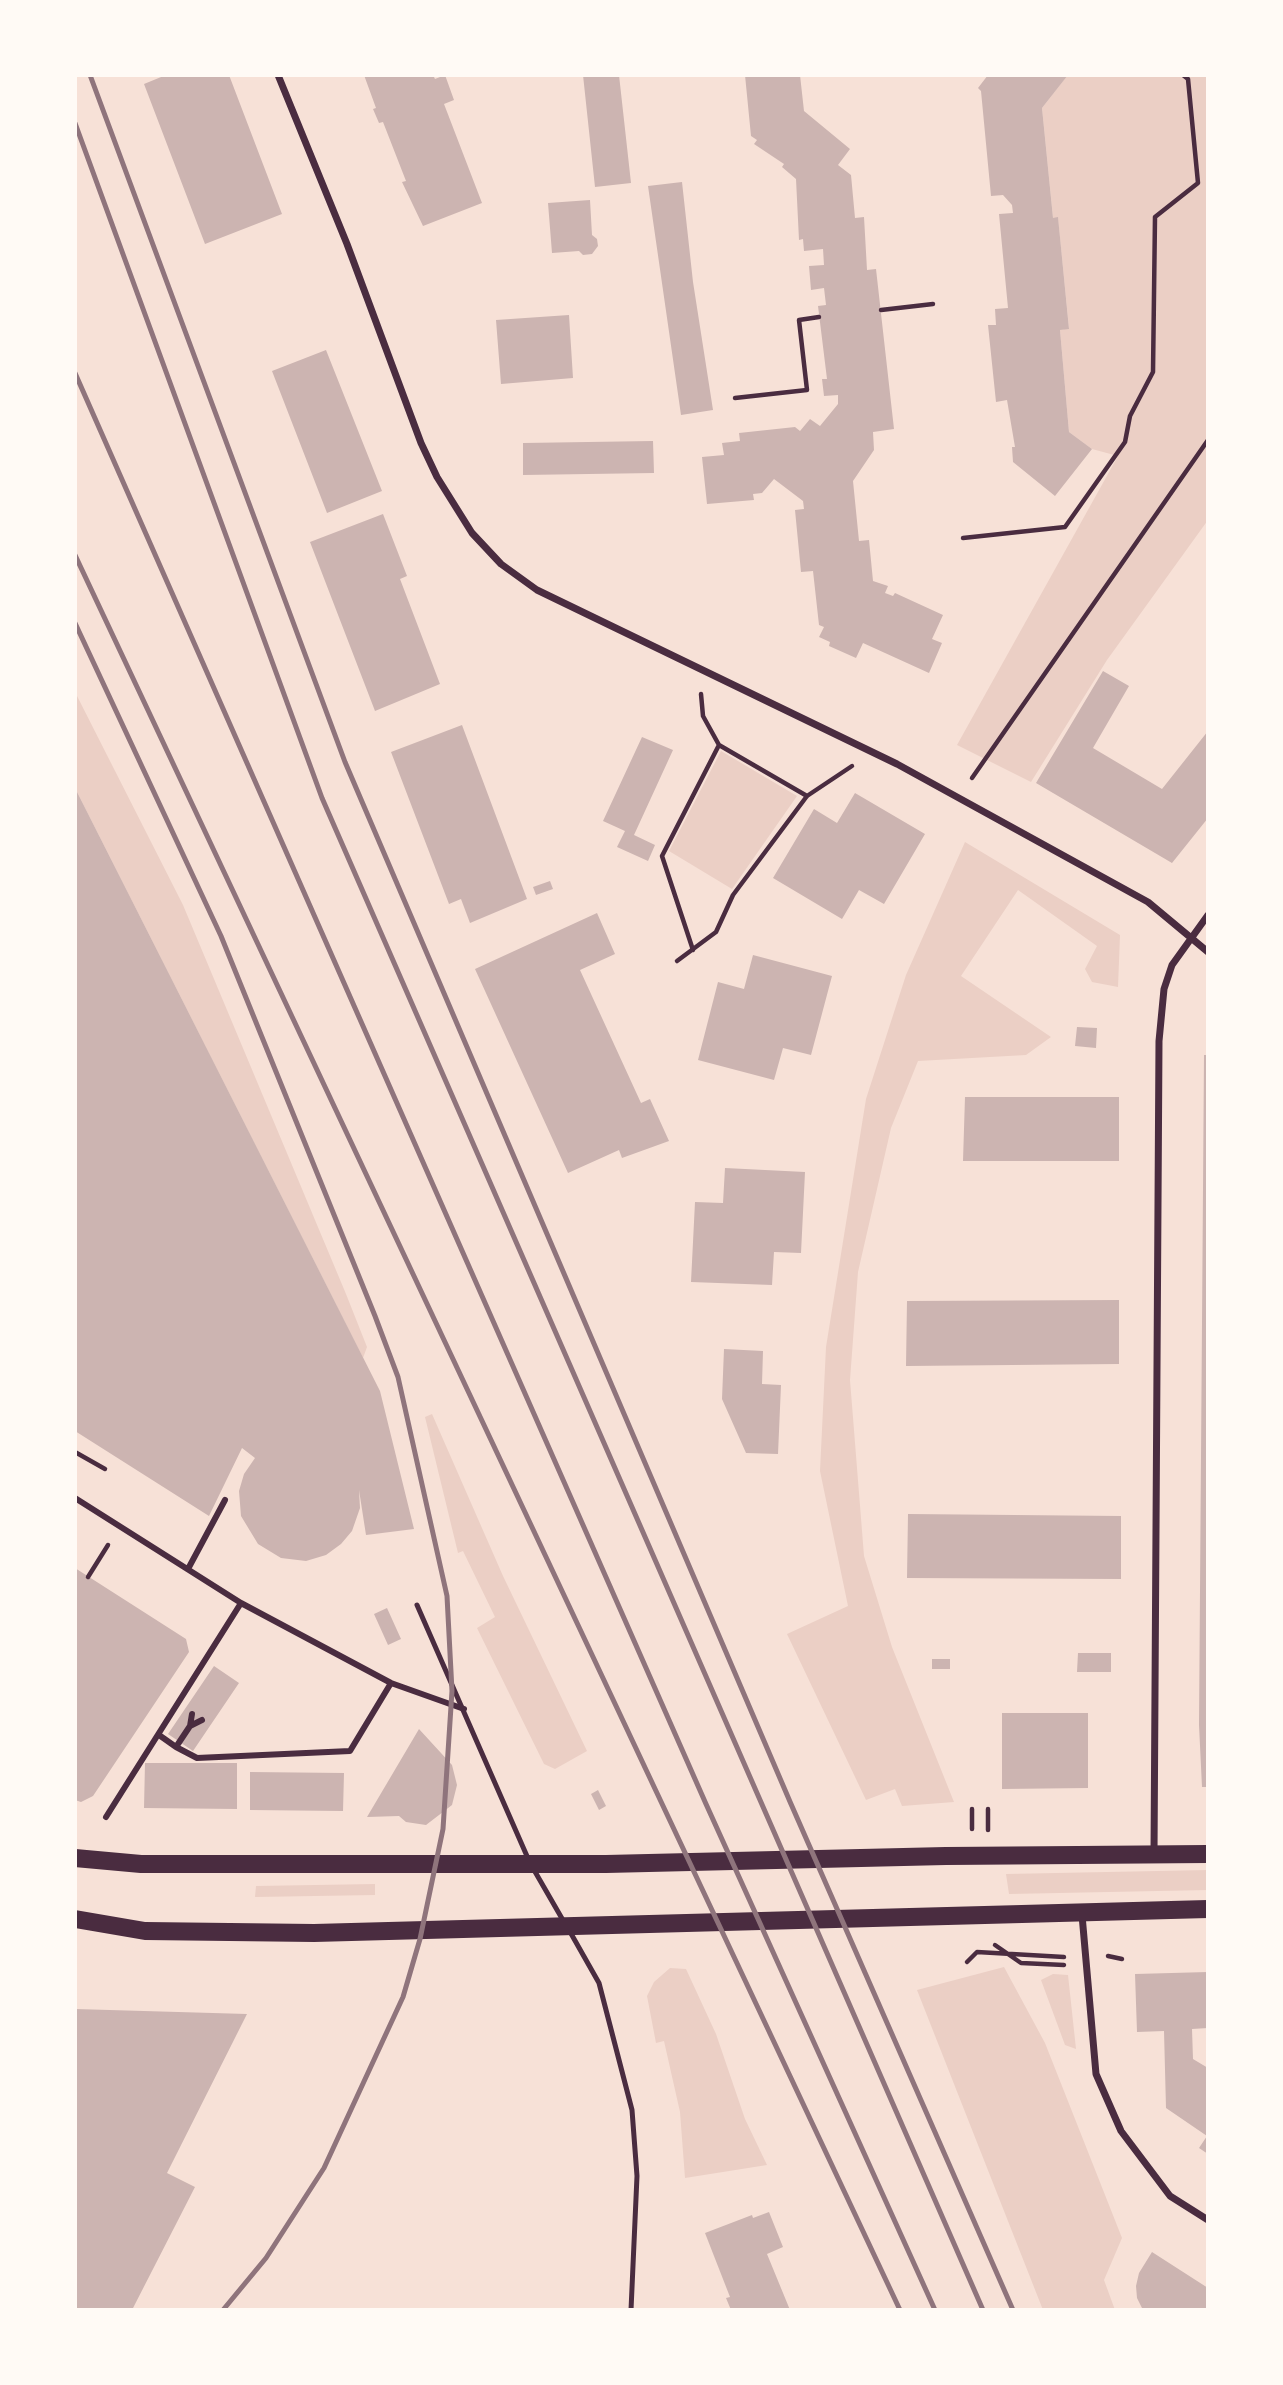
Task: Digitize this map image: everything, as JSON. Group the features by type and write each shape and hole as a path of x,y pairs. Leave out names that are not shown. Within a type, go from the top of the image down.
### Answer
{"main road":[{"path":"77,1860 141,1864 530,1863 1208,1854"},
{"path":"75,1919 145,1931 348,1932 1208,1909"}],"street":[{"path":"278,75 346,244 421,443 437,477 472,533 501,564 537,590 873,752 1148,902 1208,952"},
{"path":"1154,1855 1159,1041 1164,989 1172,965 1208,915"},
{"path":"75,1498 241,1603 391,1683 464,1709"},
{"path":"188,1569 225,1500"},
{"path":"106,1817 241,1603"},
{"path":"159,1735 197,1758 350,1751 391,1683"},
{"path":"176,1747 190,1726 192,1714"},
{"path":"190,1726 202,1720"},
{"path":"1082,1914 1096,2074 1121,2131 1170,2196 1208,2220"}],"lane":[{"path":"417,1605 530,1863 599,1983 632,2109 637,2176 631,2310"}],"path":[{"path":"963,538 1065,527 1125,442 1130,416 1153,372 1156,217 1198,183 1188,79 1183,75"},
{"path":"881,310 933,304"},
{"path":"735,398 807,390 799,320 820,317"},
{"path":"960,799 1007,724 1208,440"},
{"path":"697,666 703,716 719,745 807,796"},
{"path":"693,950 663,856 719,745"},
{"path":"677,961 716,932 733,895 807,796 873,752"},
{"path":"75,1452 105,1469"},
{"path":"88,1577 121,1526"},
{"path":"972,1809 972,1837"},
{"path":"988,1809 989,1838"},
{"path":"990,1941 1021,1964 1065,1965"},
{"path":"968,1962 977,1952 1062,1958"},
{"path":"1109,1956 1122,1959"}],"shaded area":[{"path":"1208,75 1208,520 1107,660 1031,782 957,745 1118,456 1092,449 1069,432 1060,330 1069,328 1058,218 1053,218 1042,108 1067,76"},
{"path":"75,692 183,905 346,1294 367,1347 363,1358 75,788"},
{"path":"721,751 797,796 732,889 669,851"},
{"path":"965,842 1120,935 1118,987 1092,982 1085,969 1097,946 1018,890 961,976 1051,1037 1026,1055 918,1061 891,1128 858,1272 850,1380 864,1556 892,1647 954,1802 902,1806 895,1789 866,1800 787,1634 848,1606 820,1471 826,1347 866,1099 906,975"},
{"path":"432,1414 503,1576 587,1751 555,1769 544,1764 477,1628 495,1617 463,1551 458,1553 425,1417"},
{"path":"1208,1870 1208,1890 1009,1894 1006,1874"},
{"path":"375,1884 375,1895 255,1897 256,1886"},
{"path":"1004,1967 1045,2043 1122,2238 1104,2280 1115,2310 1043,2310 917,1990"},
{"path":"670,1968 686,1969 716,2034 745,2119 767,2165 685,2178 680,2112 664,2041 656,2043 647,1996 654,1982"},
{"path":"1053,1974 1068,1975 1076,2049 1065,2045 1041,1980"}],"building":[{"path":"166,75 229,75 282,214 205,244 144,84"},
{"path":"364,75 433,75 435,79 445,75 454,100 444,104 482,203 423,226 402,182 406,181 383,122 379,123 373,109 376,108"},
{"path":"583,75 619,75 631,183 595,187"},
{"path":"745,75 800,75 804,111 850,149 838,165 851,175 855,218 864,217 867,270 876,269 894,429 873,432 874,450 853,481 859,541 869,540 873,581 888,586 885,593 893,596 895,593 943,615 932,639 942,643 929,673 863,643 856,658 829,646 830,642 819,637 824,627 819,625 813,571 801,572 795,510 804,509 803,501 774,479 762,493 753,494 754,500 707,504 702,457 724,455 722,443 740,441 739,433 795,427 800,431 810,419 820,426 838,404 838,395 824,396 822,379 827,379 818,306 826,305 824,288 811,290 809,266 824,265 823,249 804,251 803,239 799,240 796,179 782,167 784,164 754,144 757,140 751,136"},
{"path":"988,75 1068,75 1042,108 1053,218 1058,217 1069,329 1060,330 1069,432 1092,449 1055,496 1013,462 1012,447 1015,447 1007,400 996,402 988,325 996,325 995,309 1008,308 999,214 1013,213 1012,205 1003,195 991,196 981,91 978,88"},
{"path":"682,182 693,282 713,410 681,415 648,186"},
{"path":"590,200 592,235 597,239 598,246 592,254 583,255 579,251 552,253 548,203"},
{"path":"569,315 573,378 501,384 496,320"},
{"path":"326,350 382,491 327,513 272,371"},
{"path":"653,441 654,473 523,475 523,443"},
{"path":"383,514 407,576 400,579 440,684 375,711 310,542"},
{"path":"1103,671 1129,686 1093,748 1162,789 1208,731 1208,818 1172,863 1036,783"},
{"path":"462,725 527,899 470,923 461,899 449,904 391,752"},
{"path":"642,737 673,750 634,835 655,845 648,861 617,847 625,831 603,821"},
{"path":"75,788 380,1391 414,1529 366,1535 359,1490 360,1508 352,1531 341,1544 326,1555 306,1561 281,1558 258,1544 241,1516 239,1491 244,1474 255,1458 242,1448 209,1516 75,1431"},
{"path":"855,793 925,834 884,904 859,890 842,919 773,878 814,809 837,823"},
{"path":"550,881 553,889 536,895 533,887"},
{"path":"597,913 615,954 580,970 641,1103 650,1099 669,1141 622,1158 619,1150 568,1173 475,969"},
{"path":"753,955 832,976 811,1055 783,1048 774,1080 698,1060 718,982 744,989"},
{"path":"1077,1027 1097,1028 1096,1048 1075,1046"},
{"path":"1204,1055 1208,1055 1208,1787 1202,1787 1199,1725"},
{"path":"965,1097 1119,1097 1119,1161 963,1161"},
{"path":"725,1168 805,1172 801,1253 774,1252 772,1285 691,1282 695,1202 723,1203"},
{"path":"1119,1300 1119,1364 906,1366 907,1301"},
{"path":"724,1349 763,1351 762,1384 781,1385 778,1454 746,1453 722,1399"},
{"path":"908,1514 1121,1516 1121,1579 907,1578"},
{"path":"75,1568 186,1639 189,1652 93,1796 81,1802 75,1800"},
{"path":"387,1608 401,1639 388,1645 374,1614"},
{"path":"1078,1653 1111,1653 1111,1672 1077,1672"},
{"path":"932,1659 950,1659 950,1669 932,1669"},
{"path":"214,1666 239,1683 193,1751 168,1734"},
{"path":"1002,1713 1088,1713 1088,1788 1002,1789"},
{"path":"419,1729 452,1765 457,1785 452,1805 426,1825 406,1822 399,1816 367,1817"},
{"path":"145,1763 237,1763 237,1809 144,1808"},
{"path":"250,1772 344,1773 343,1811 250,1810"},
{"path":"598,1790 606,1806 599,1810 591,1794"},
{"path":"1208,1972 1208,2028 1192,2029 1193,2059 1208,2068 1208,2154 1199,2148 1207,2136 1166,2108 1164,2031 1137,2032 1135,1974"},
{"path":"75,2009 247,2014 167,2173 195,2187 132,2310 75,2310"},
{"path":"769,2212 783,2247 767,2254 790,2310 731,2310 726,2298 730,2297 705,2233 752,2215 753,2218"},
{"path":"1152,2252 1208,2288 1208,2310 1143,2310 1137,2298 1136,2286 1139,2273"}],"railway":[{"path":"90,75 345,762 791,1804 1013,2310"},
{"path":"75,123 322,798 983,2310"},
{"path":"75,373 706,1804 935,2310"},
{"path":"75,555 900,2310"},
{"path":"75,623 221,936 375,1316 398,1377 447,1596 452,1691 443,1829 420,1939 403,1997 324,2168 266,2258 223,2310"}]}
